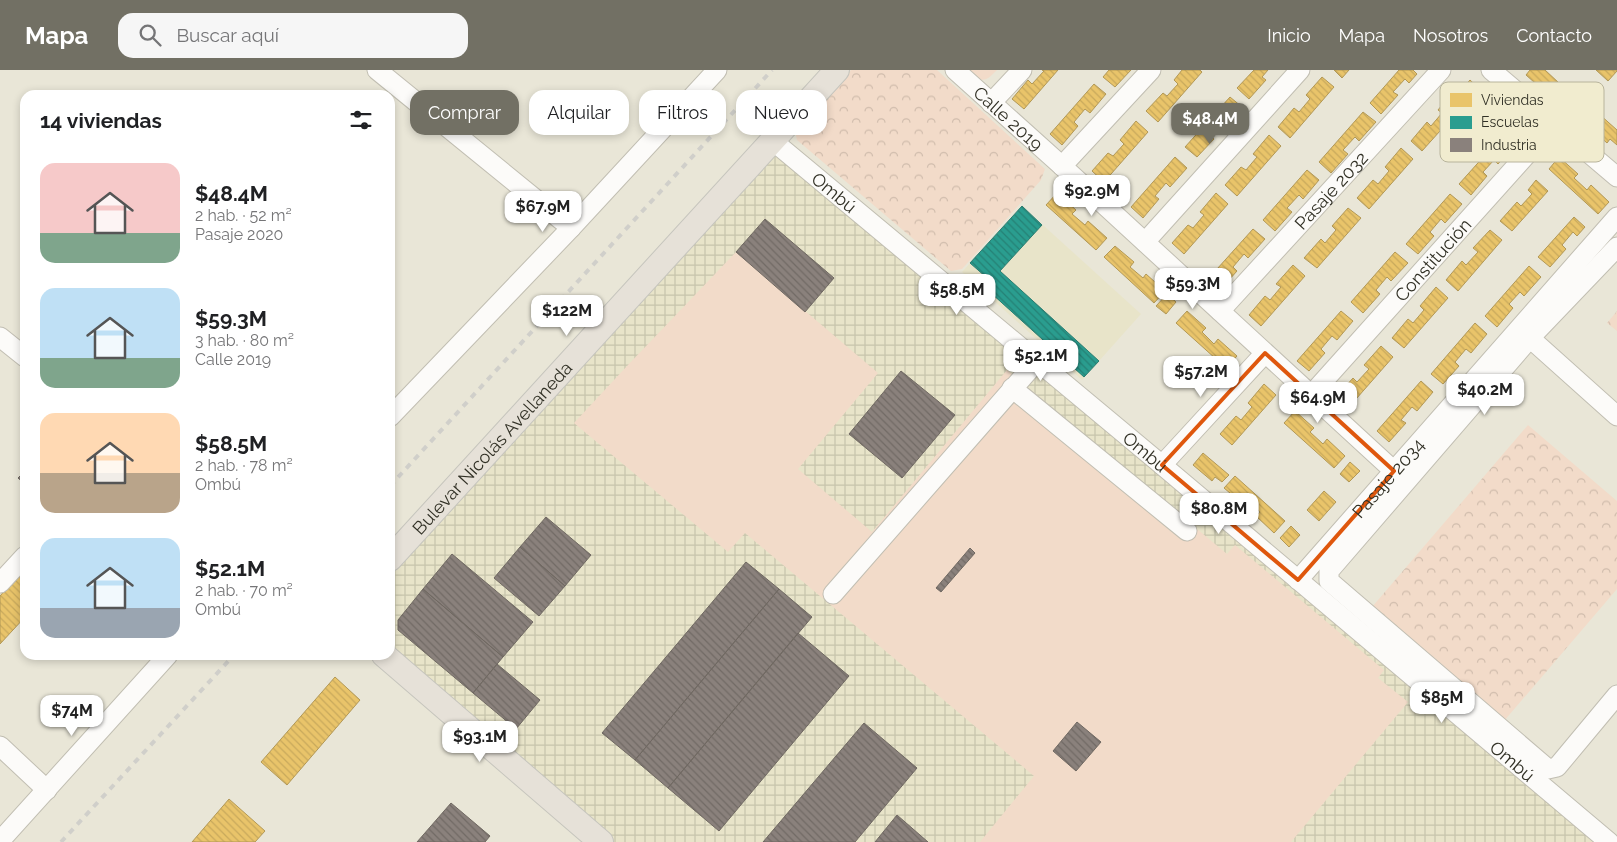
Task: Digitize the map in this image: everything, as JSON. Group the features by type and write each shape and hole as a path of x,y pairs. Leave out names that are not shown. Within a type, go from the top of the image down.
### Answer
{"main road":[{"name":"Bulevar Nicolás Avellaneda","path":"395,554 838,70"},
{"path":"390,660 601,842"}],"street":[{"path":"377,70 571,228"},
{"path":"395,412 571,228 717,70"},
{"name":"Calle 2019","path":"955,70 1394,471"},
{"path":"991,103 1022,70"},
{"path":"1062,166 1151,70"},
{"path":"1145,242 1300,70"},
{"name":"Pasaje 2032","path":"1220,311 1440,70"},
{"path":"1491,70 1505,82"},
{"name":"Ombú","path":"773,141 1162,465 1609,842"},
{"name":"Constitución","path":"1310,395 1520,162"},
{"path":"1598,162 1617,178"},
{"name":"Pasaje 2034","path":"1298,580 1617,217"},
{"path":"1617,247 1530,338 1329,571 1329,581 1548,768 1557,767 1617,695"},
{"path":"0,336 20,353"},
{"path":"1530,338 1617,416"},
{"path":"1162,465 1265,353"},
{"path":"833,594 1036,360"},
{"path":"1012,388 1186,531"},
{"path":"0,583 20,561"},
{"path":"0,841 164,660"},
{"path":"0,746 47,790"}],"highlighted area":[{"path":"1265,353 1394,471 1298,580 1162,465"}],"shaded area":[{"path":"773,141 1609,842 601,842 395,659 395,554"},
{"path":"1022,206 1141,314 1082,380 962,272"}],"green space":[{"path":"851,70 937,70 1045,169 1041,180 962,269 951,271 797,140 796,135 827,135 827,96"},
{"path":"967,70 997,70 989,78 982,80"},
{"path":"736,252 878,373 798,469 872,532 1007,370 1227,554 1235,545 1384,670 1378,678 1408,702 1291,842 980,842 1034,776 745,533 728,552 574,423"},
{"path":"1617,311 1617,331 1607,323"},
{"path":"1528,425 1617,501 1617,589 1504,721 1372,607"}],"building: Viviendas":[{"path":"1042,70 1058,70 1024,109 1012,99 1028,80 1032,84 1044,71"},
{"path":"1109,70 1131,70 1115,87 1103,77"},
{"path":"1182,70 1200,70 1202,72 1158,122 1146,111 1163,93 1167,96 1178,84 1174,80"},
{"path":"1254,70 1268,70 1262,77 1266,80 1249,99 1237,88"},
{"path":"1334,70 1349,70 1342,78"},
{"path":"1399,70 1413,70 1417,74 1409,83 1405,79 1393,92 1398,95 1381,114 1370,103"},
{"path":"1530,70 1545,70 1558,82 1534,82 1526,75"},
{"path":"1596,70 1617,70 1617,71 1608,81"},
{"path":"1322,77 1334,87 1290,138 1278,127 1294,108 1299,112 1310,99 1306,95"},
{"path":"1094,84 1106,94 1090,113 1085,109 1074,122 1078,126 1062,145 1050,134"},
{"path":"1230,97 1242,107 1225,126 1221,122 1210,135 1214,139 1197,157 1185,147"},
{"path":"1363,112 1376,122 1359,141 1355,137 1343,150 1348,154 1331,173 1319,162"},
{"path":"1440,115 1440,131 1422,151 1411,141 1427,122 1431,126"},
{"path":"1604,118 1617,130 1617,145 1610,139 1607,143 1604,140"},
{"path":"1136,121 1148,132 1104,182 1092,171 1108,153 1113,156 1124,144 1120,140"},
{"path":"1269,135 1281,146 1237,196 1225,185 1241,167 1246,170 1257,157 1253,154"},
{"path":"1401,148 1413,159 1369,209 1357,198 1373,180 1378,184 1389,171 1385,167"},
{"path":"1175,157 1187,168 1170,187 1166,183 1155,196 1159,199 1143,218 1131,207"},
{"path":"1479,162 1492,162 1483,172 1487,176 1471,195 1459,184"},
{"path":"1555,162 1565,162 1578,174 1574,178 1587,190 1591,185 1609,202 1598,214 1549,169"},
{"path":"1307,170 1319,180 1303,199 1299,195 1287,208 1292,212 1275,231 1263,220"},
{"path":"1536,180 1548,191 1512,231 1500,221 1517,202 1521,206 1532,194 1528,190"},
{"path":"1057,193 1076,210 1072,214 1085,225 1088,221 1107,238 1096,250 1046,205"},
{"path":"1216,193 1228,204 1184,254 1172,243 1188,225 1193,228 1204,215 1200,212"},
{"path":"1450,194 1462,204 1445,223 1441,219 1430,232 1434,236 1418,254 1406,244"},
{"path":"1348,208 1361,218 1317,268 1304,258 1321,239 1325,243 1336,230 1332,226"},
{"path":"1574,217 1585,227 1577,236 1573,232 1562,245 1566,249 1550,267 1538,257"},
{"path":"1253,229 1265,239 1248,258 1244,254 1233,267 1237,271 1220,290 1208,279"},
{"path":"1490,230 1502,240 1458,291 1446,280 1462,261 1466,265 1478,252 1473,248"},
{"path":"1115,246 1134,262 1130,267 1143,278 1146,274 1165,291 1154,303 1104,257"},
{"path":"1395,252 1408,263 1391,281 1387,277 1376,290 1380,294 1363,313 1351,302"},
{"path":"1293,265 1305,276 1261,326 1249,315 1265,296 1270,300 1281,287 1276,284"},
{"path":"1529,266 1541,277 1524,296 1520,292 1509,304 1513,308 1497,327 1485,316"},
{"path":"1436,287 1448,298 1404,348 1392,338 1408,319 1413,323 1424,310 1420,306"},
{"path":"1167,294 1176,302 1166,314 1156,306"},
{"path":"1187,311 1206,328 1202,332 1214,344 1218,339 1237,356 1226,368 1176,323"},
{"path":"1341,311 1353,321 1337,340 1332,336 1321,349 1325,353 1309,371 1297,361"},
{"path":"1475,323 1487,334 1471,353 1466,349 1455,362 1459,366 1443,384 1431,374"},
{"path":"1381,346 1393,357 1349,407 1337,396 1353,378 1357,382 1369,369 1364,365"},
{"path":"1421,381 1433,392 1417,411 1412,407 1401,420 1406,423 1389,442 1377,431"},
{"path":"1264,384 1276,395 1232,445 1220,434 1236,416 1241,420 1252,407 1248,403"},
{"path":"1295,411 1314,428 1310,432 1323,444 1327,439 1345,456 1334,468 1284,423"},
{"path":"1203,453 1229,475 1222,482 1215,477 1212,481 1193,465"},
{"path":"1350,462 1360,471 1349,482 1340,474"},
{"path":"1235,476 1285,521 1274,533 1256,516 1260,512 1247,500 1243,504 1224,488"},
{"path":"1324,491 1336,502 1319,521 1307,510"},
{"path":"1291,526 1300,535 1289,547 1280,538"},
{"path":"20,573 20,622 0,644 0,596"},
{"path":"335,677 360,700 287,785 261,762"},
{"path":"229,799 265,831 255,842 192,842"}],"building: Escuelas":[{"path":"1022,206 1042,225 1000,271 1099,361 1084,377 991,293 995,288 970,263"}],"building: Industria":[{"path":"765,219 834,278 805,312 736,252"},
{"path":"901,371 955,415 902,478 849,434"},
{"path":"546,517 591,555 565,586 520,547"},
{"path":"520,547 565,586 539,616 494,578"},
{"path":"970,548 975,553 941,592 936,588"},
{"path":"452,554 533,622 503,657 423,589"},
{"path":"746,562 779,589 635,760 602,733"},
{"path":"423,589 503,657 473,693 398,630 398,620"},
{"path":"779,589 812,617 668,788 635,760"},
{"path":"798,633 849,676 719,831 668,788"},
{"path":"497,664 540,700 516,729 473,693"},
{"path":"1077,722 1101,742 1076,771 1053,751"},
{"path":"864,723 917,768 855,842 763,842"},
{"path":"451,803 490,836 485,842 417,842"},
{"path":"897,815 928,842 875,842"}],"railway":[{"path":"395,481 772,70"},
{"path":"61,842 229,660"}]}
